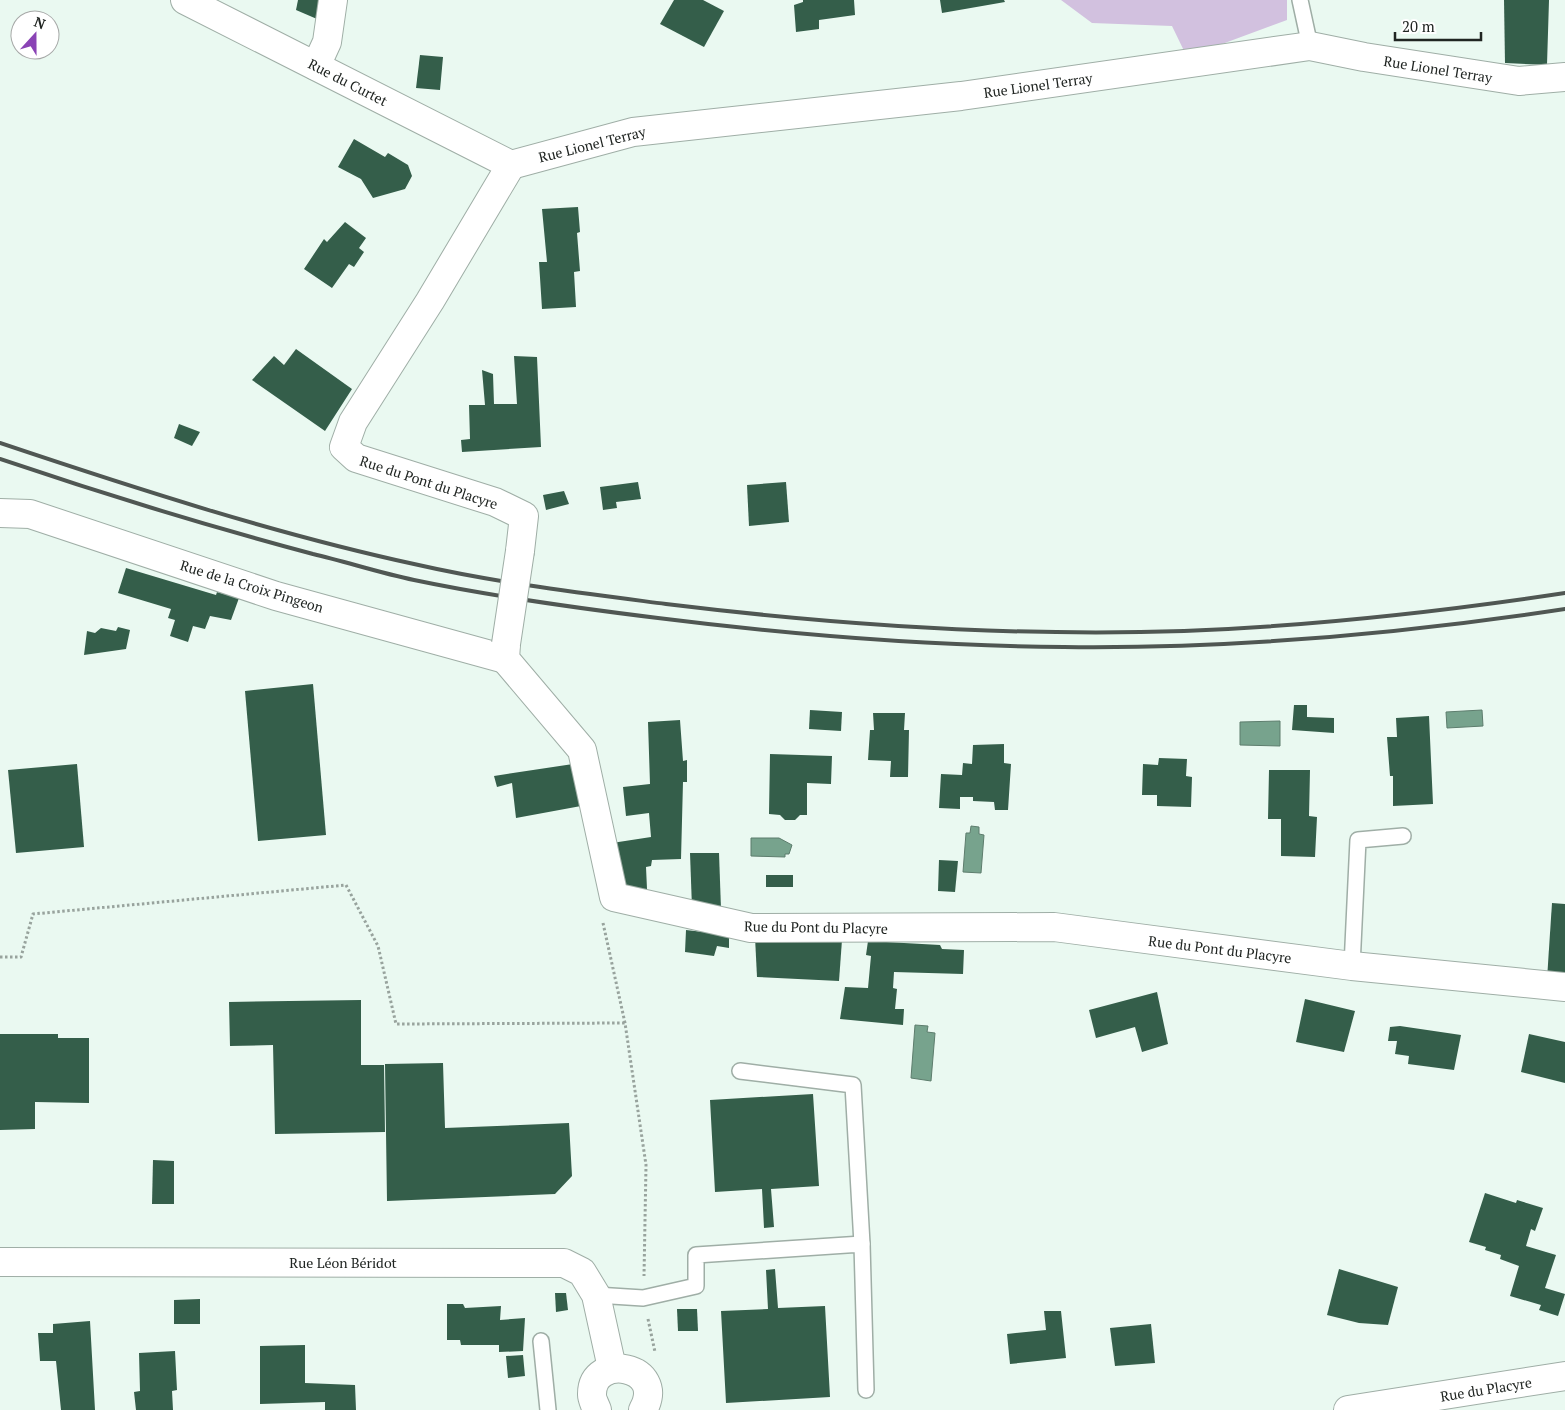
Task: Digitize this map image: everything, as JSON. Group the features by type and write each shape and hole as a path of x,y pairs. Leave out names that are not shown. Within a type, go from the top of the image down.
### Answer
{"street":[{"name":"Rue du Curtet","path":"185,0 511,165"},
{"path":"316,66 327,42 333,0"},
{"name":"Rue Lionel Terray","path":"511,165 633,132 961,96 1310,46 1364,57 1519,81 1565,77"},
{"name":"Rue du Pont du Placyre","path":"505,652 524,516 495,502 356,458 344,447 353,422 430,301 511,165"},
{"name":"Rue de la Croix Pingeon","path":"0,513 30,514 276,596 505,652"},
{"path":"505,652 582,750 614,897"},
{"name":"Rue du Pont du Placyre","path":"614,897 751,928 1054,927 1352,966 1565,987"},
{"name":"Rue Léon Béridot","path":"0,1262 564,1263 582,1272 596,1295 612,1368"},
{"path":"597,1410 592,1394 598,1378 612,1368 627,1368 640,1375 647,1388 648,1402 643,1410"},
{"name":"Rue du Placyre","path":"1348,1410 1565,1376"}],"lane":[{"path":"1300,0 1310,46"},
{"path":"1352,966 1358,840 1403,836"},
{"path":"740,1071 853,1085 862,1244 866,1390"},
{"path":"596,1295 643,1298 696,1286 696,1255 862,1244"},
{"path":"541,1342 548,1410"}],"path":[{"path":"0,957 21,957 33,914 346,885 378,946 396,1024 625,1023"},
{"path":"614,897 605,902 601,912 625,1023 646,1165 643,1298"}],"shaded area":[{"path":"1061,0 1287,0 1287,20 1187,57 1172,26 1092,23"},
{"path":"1482,710 1483,726 1447,728 1446,712"},
{"path":"1280,721 1280,746 1240,745 1240,722"},
{"path":"971,826 979,827 979,834 984,835 981,873 963,872 966,833 970,833"},
{"path":"751,838 779,838 792,845 789,854 785,854 785,857 751,856"},
{"path":"915,1025 928,1026 927,1032 935,1033 931,1081 911,1078"}],"building":[{"path":"298,0 321,0 317,19 296,10"},
{"path":"674,0 703,0 724,11 704,47 660,24"},
{"path":"803,0 854,0 855,15 819,20 819,29 796,32 794,5 803,2"},
{"path":"940,0 1004,0 1005,2 942,13"},
{"path":"1504,0 1549,0 1547,65 1505,63"},
{"path":"420,55 443,57 440,90 416,88"},
{"path":"354,139 385,157 388,153 408,165 412,176 405,189 373,198 361,179 338,167"},
{"path":"578,207 580,232 577,233 580,271 574,272 576,307 542,309 539,262 547,262 542,209"},
{"path":"345,222 366,238 359,248 364,252 354,267 349,264 332,288 304,269 324,239 327,242"},
{"path":"296,349 352,389 325,431 252,380 274,356 284,365"},
{"path":"514,356 537,357 541,447 462,452 461,440 470,439 469,405 485,405 482,370 493,374 494,404 517,404"},
{"path":"179,424 200,432 192,446 174,438"},
{"path":"638,482 641,499 616,502 617,508 603,510 600,487"},
{"path":"786,482 789,522 749,526 747,485"},
{"path":"564,491 569,504 546,510 543,495"},
{"path":"126,568 216,595 217,592 239,598 231,620 210,616 205,629 193,626 188,642 170,636 175,620 168,618 171,609 118,593"},
{"path":"118,627 130,630 126,649 84,655 87,631 95,633 101,628 116,631"},
{"path":"313,684 326,835 258,841 245,691"},
{"path":"1294,705 1307,705 1307,717 1334,718 1334,733 1292,730"},
{"path":"810,710 842,712 841,731 809,729"},
{"path":"873,713 905,713 904,730 909,730 908,777 890,777 891,761 868,760 870,730 874,730"},
{"path":"1429,716 1433,804 1393,806 1393,776 1390,776 1387,737 1397,737 1396,718"},
{"path":"680,720 683,761 687,760 687,782 683,782 681,859 652,860 651,866 646,867 647,889 629,892 617,869 612,843 651,837 649,813 626,816 623,787 650,784 648,722"},
{"path":"1004,744 1004,763 1011,764 1008,810 995,810 994,802 973,801 973,797 960,797 960,809 939,808 941,774 962,775 963,763 972,764 973,745"},
{"path":"770,754 832,756 831,784 807,783 807,815 800,815 795,820 785,820 780,815 769,814"},
{"path":"1159,758 1187,759 1186,776 1192,777 1191,807 1157,806 1157,795 1142,795 1143,764 1158,765"},
{"path":"77,764 84,847 16,853 8,770"},
{"path":"573,764 581,806 516,818 512,783 497,787 494,776"},
{"path":"1269,770 1310,770 1309,816 1317,817 1315,857 1281,856 1281,819 1268,819"},
{"path":"690,853 719,853 721,909 692,908"},
{"path":"939,860 958,861 955,892 938,891"},
{"path":"766,875 793,875 793,887 766,887"},
{"path":"1552,903 1565,904 1565,981 1547,979"},
{"path":"686,930 729,935 729,948 717,946 714,956 685,952"},
{"path":"755,937 842,940 839,981 757,977"},
{"path":"868,941 940,945 942,949 964,950 963,974 894,972 893,988 897,989 895,1009 904,1009 903,1025 840,1019 845,987 868,988 871,956 866,955"},
{"path":"1157,992 1168,1044 1142,1052 1135,1027 1096,1038 1089,1010"},
{"path":"1305,999 1355,1011 1344,1052 1296,1042"},
{"path":"361,1000 361,1065 384,1065 385,1132 275,1134 273,1045 230,1046 229,1002"},
{"path":"1400,1026 1461,1035 1454,1070 1408,1064 1409,1056 1395,1054 1397,1041 1388,1041 1390,1027"},
{"path":"0,1034 58,1034 58,1038 89,1038 89,1103 35,1102 35,1129 0,1130"},
{"path":"1529,1034 1565,1042 1565,1083 1521,1072"},
{"path":"443,1063 445,1128 569,1123 572,1176 555,1194 387,1201 385,1064"},
{"path":"813,1094 819,1186 771,1189 774,1227 764,1228 762,1189 715,1192 710,1100"},
{"path":"153,1160 174,1161 174,1204 152,1204"},
{"path":"1485,1193 1516,1203 1517,1200 1543,1208 1535,1231 1531,1229 1526,1246 1556,1255 1545,1288 1565,1294 1558,1316 1539,1310 1541,1305 1510,1296 1519,1266 1500,1259 1501,1255 1485,1250 1486,1247 1469,1242"},
{"path":"775,1269 778,1308 825,1306 830,1397 726,1403 721,1311 768,1309 766,1270"},
{"path":"1339,1269 1398,1287 1388,1325 1359,1323 1327,1315"},
{"path":"555,1293 566,1293 568,1310 556,1312"},
{"path":"200,1299 200,1324 174,1324 174,1300"},
{"path":"447,1304 463,1304 465,1308 501,1306 500,1320 525,1318 523,1351 499,1352 499,1345 461,1345 460,1340 447,1340"},
{"path":"677,1309 697,1309 698,1331 678,1331"},
{"path":"1044,1311 1061,1311 1066,1358 1010,1364 1007,1334 1046,1330"},
{"path":"90,1321 95,1410 61,1410 56,1361 40,1361 38,1333 53,1333 53,1324"},
{"path":"1151,1324 1155,1363 1115,1366 1110,1328"},
{"path":"305,1345 305,1383 355,1385 356,1410 325,1410 325,1402 260,1404 260,1346"},
{"path":"175,1351 177,1390 172,1391 173,1410 136,1410 134,1392 140,1391 139,1353"},
{"path":"523,1355 525,1376 508,1378 506,1356"}],"railway":[{"path":"0,443 102,477 258,524 310,539 414,564 476,577 571,592 795,618 989,631 1184,631 1279,626 1375,617 1565,593"},
{"path":"0,459 195,521 401,577 536,602 759,630 911,642 1013,646 1127,647 1252,642 1378,633 1565,609"}]}
